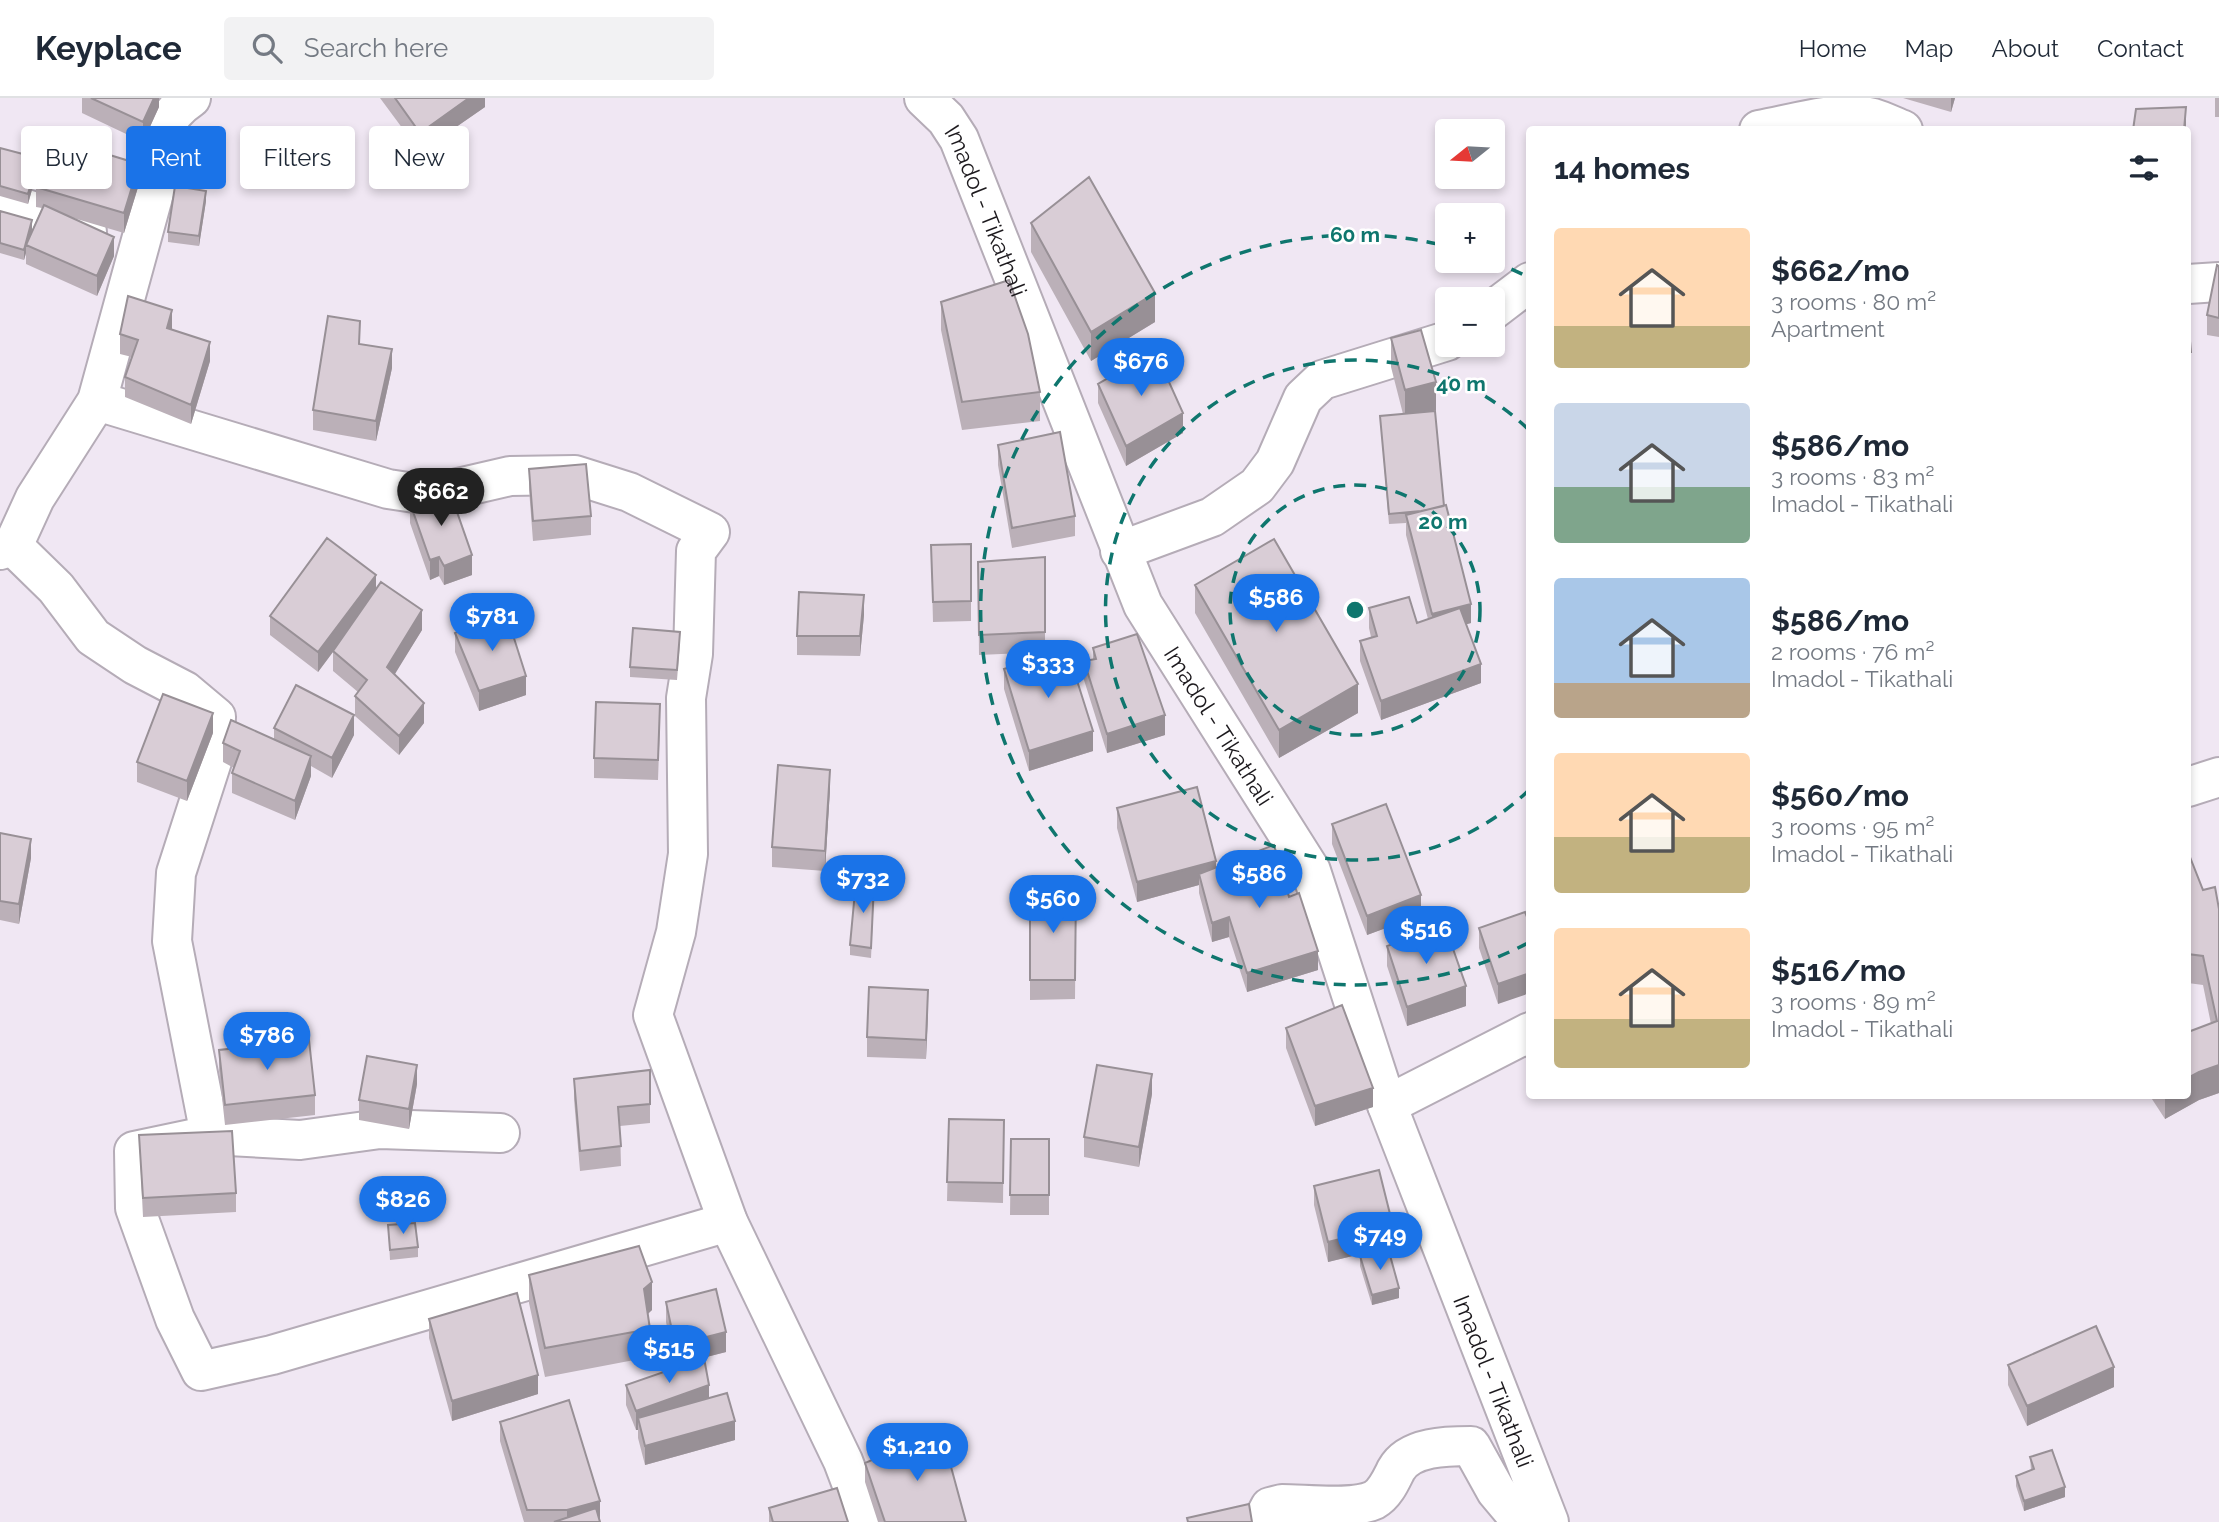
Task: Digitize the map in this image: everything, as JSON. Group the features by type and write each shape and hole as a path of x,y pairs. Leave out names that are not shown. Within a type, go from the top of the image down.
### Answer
{"street":[{"path":"191,98 173,110 159,144 157,181 97,401 6,548 56,588 93,637 135,665 185,691 216,717 214,755 176,873 172,941 210,1135"},
{"name":"Imadol - Tikathali","path":"924,98 946,119 959,139 1120,551 1150,617 1311,871 1387,1105 1549,1522"},
{"path":"1780,126 1823,118 1885,115"},
{"path":"0,201 42,214 137,254"},
{"path":"2191,284 2219,282"},
{"path":"1505,301 1526,285"},
{"path":"1120,551 1212,517 1257,486 1275,462 1303,398 1322,380 1435,345"},
{"path":"97,401 388,489 428,495 510,476 575,475 629,492 710,532 696,551 693,654 686,698 688,854 676,932 653,1015 728,1222 843,1461 866,1522"},
{"path":"2191,787 2219,777"},
{"path":"1387,1105 1526,1034"},
{"path":"500,1133 380,1129 300,1140 210,1135 134,1151 135,1208 175,1319 201,1371 272,1356 728,1222"},
{"path":"1262,1522 1270,1507 1282,1504 1361,1504 1376,1499 1393,1478 1397,1467 1409,1457 1427,1449 1471,1446 1496,1491 1522,1522"}],"building":[{"path":"91,98 154,98 143,122"},
{"path":"395,98 469,98 430,126 415,126"},
{"path":"2186,107 2184,126 2134,126 2136,109"},
{"path":"0,148 21,154 21,189 29,189 28,194 0,186"},
{"path":"112,156 126,160 126,189 131,189 124,213 43,189 112,189"},
{"path":"1089,177 1155,293 1091,332 1031,223"},
{"path":"175,189 206,191 199,236 168,232"},
{"path":"44,205 114,237 97,276 26,245"},
{"path":"0,211 32,220 24,250 0,243"},
{"path":"2217,265 2219,266 2219,318 2207,315"},
{"path":"1009,280 1028,334 1040,392 962,402 941,302"},
{"path":"128,296 172,310 167,328 210,342 191,405 125,377 138,340 120,334"},
{"path":"328,316 360,321 359,344 392,349 376,421 313,410"},
{"path":"1421,330 1436,382 1405,390 1391,338"},
{"path":"1155,351 1183,413 1126,446 1098,384"},
{"path":"1435,411 1444,506 1389,514 1380,416"},
{"path":"1060,432 1075,516 1012,528 998,445"},
{"path":"586,464 591,516 533,521 529,469"},
{"path":"449,489 472,555 444,566 439,557 430,560 410,503"},
{"path":"1446,505 1471,604 1432,614 1406,515"},
{"path":"327,538 376,575 318,652 270,616"},
{"path":"1274,539 1358,684 1279,730 1195,585"},
{"path":"971,544 971,601 933,602 931,545"},
{"path":"1045,557 1045,632 979,635 978,562"},
{"path":"381,582 422,610 387,667 424,703 399,736 355,696 367,680 333,651"},
{"path":"799,592 864,595 860,636 797,636"},
{"path":"1409,597 1417,623 1460,608 1481,664 1381,701 1360,641 1377,636 1369,608"},
{"path":"506,613 526,676 479,691 455,633"},
{"path":"633,628 680,632 677,670 630,667"},
{"path":"1137,634 1165,715 1107,734 1084,661 1096,659 1093,648"},
{"path":"1067,649 1093,731 1029,751 1004,669"},
{"path":"296,685 354,715 332,758 274,728"},
{"path":"163,694 213,713 187,781 137,762"},
{"path":"596,702 660,704 658,760 594,758"},
{"path":"231,720 311,756 295,801 232,773 240,751 223,743"},
{"path":"778,765 830,770 825,851 772,847"},
{"path":"1197,787 1216,861 1137,882 1117,808"},
{"path":"1386,804 1421,895 1367,916 1332,824"},
{"path":"0,833 31,839 19,904 0,901"},
{"path":"1274,845 1289,897 1299,893 1318,951 1247,973 1229,917 1212,923 1199,874"},
{"path":"2191,860 2203,890 2215,887 2219,909 2219,1065 2191,1076 2191,1031 2217,1021 2203,956 2191,954"},
{"path":"856,881 874,884 871,948 850,945"},
{"path":"1076,890 1075,980 1030,980 1030,892"},
{"path":"1525,912 1526,974 1498,984 1479,928"},
{"path":"1445,926 1466,986 1407,1007 1387,946"},
{"path":"869,987 928,990 926,1040 867,1037"},
{"path":"1342,1005 1373,1088 1315,1106 1286,1028"},
{"path":"309,1040 315,1095 225,1105 219,1050"},
{"path":"367,1056 417,1065 409,1109 359,1100"},
{"path":"1097,1065 1152,1074 1139,1147 1084,1137"},
{"path":"650,1070 650,1104 618,1107 621,1146 580,1151 574,1079"},
{"path":"949,1119 1004,1120 1003,1183 947,1182"},
{"path":"232,1131 236,1193 143,1198 139,1135"},
{"path":"1011,1139 1049,1139 1049,1195 1010,1195"},
{"path":"1379,1170 1393,1226 1328,1242 1314,1186"},
{"path":"415,1223 418,1247 390,1250 388,1225"},
{"path":"639,1246 652,1282 644,1289 650,1329 545,1348 529,1275"},
{"path":"1388,1248 1399,1288 1372,1295 1360,1256"},
{"path":"716,1289 726,1332 675,1345 666,1302"},
{"path":"517,1293 538,1375 452,1401 429,1319"},
{"path":"2096,1326 2114,1367 2027,1406 2008,1365"},
{"path":"704,1358 709,1385 636,1411 626,1385"},
{"path":"727,1393 735,1421 645,1446 638,1418"},
{"path":"569,1400 600,1501 567,1510 527,1510 500,1422"},
{"path":"941,1430 966,1522 885,1522 865,1463"},
{"path":"2052,1450 2065,1487 2024,1501 2016,1476 2034,1469 2030,1457"},
{"path":"837,1488 848,1522 773,1522 769,1508"},
{"path":"1249,1504 1252,1522 1188,1522 1187,1518"},
{"path":"596,1508 600,1522 554,1522"}]}
